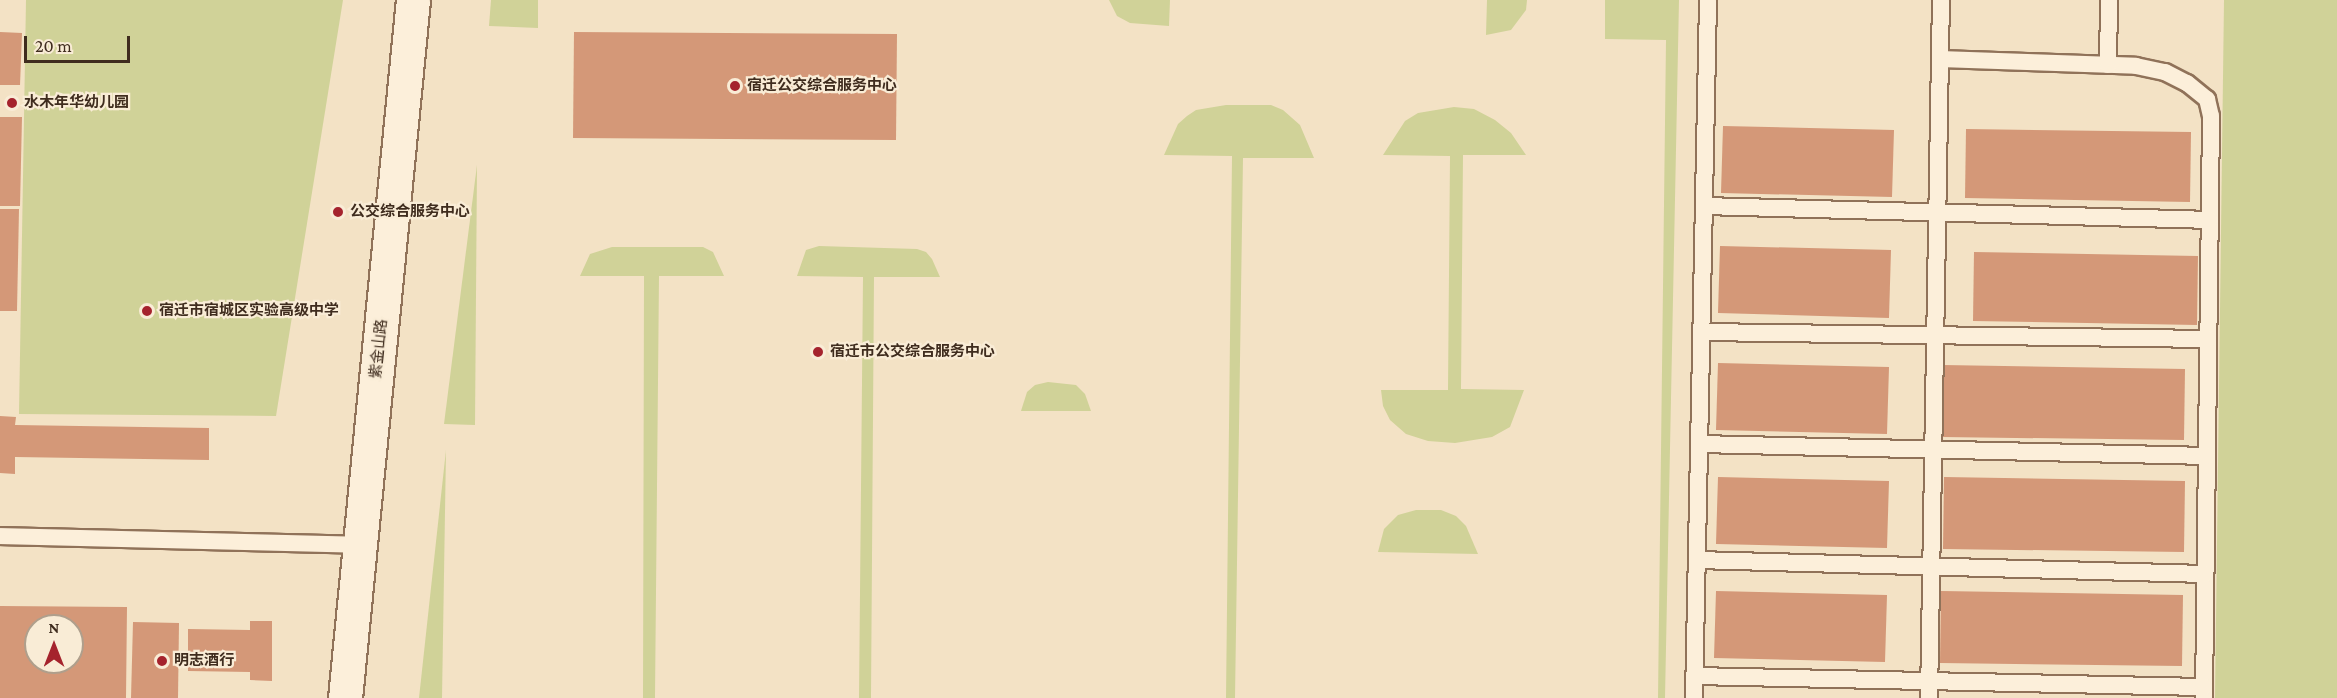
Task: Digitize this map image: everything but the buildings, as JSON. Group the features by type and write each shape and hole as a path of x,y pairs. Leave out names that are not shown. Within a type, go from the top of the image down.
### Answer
{"street":[{"name":"紫金山路","path":"345,698 413,0"}],"lane":[{"path":"1694,698 1708,0"},
{"path":"1929,690 1941,0"},
{"path":"2108,65 2109,0"},
{"path":"1694,676 1929,690 2204,693 2211,116 2207,99 2187,83 2165,72 2108,65 1940,59"},
{"path":"1704,206 2210,220"},
{"path":"1701,332 2208,339"},
{"path":"1699,444 2207,456"},
{"path":"0,536 360,545"},
{"path":"1697,560 2205,573"}],"green space":[{"name":"宿迁市宿城区实验高级中学","path":"26,0 343,0 276,416 19,414"},
{"path":"491,0 538,0 538,28 489,26"},
{"path":"1109,0 1170,0 1169,26 1130,23 1117,16"},
{"path":"1487,0 1527,0 1526,10 1511,30 1486,35"},
{"path":"1605,0 1679,0 1665,698 1658,698 1666,40 1605,39"},
{"path":"2224,0 2337,0 2337,698 2215,698"},
{"path":"1226,105 1271,105 1283,110 1300,125 1314,158 1243,158 1235,698 1226,698 1232,156 1164,155 1178,124 1187,116 1196,110"},
{"path":"1454,107 1474,109 1495,120 1511,133 1526,155 1463,155 1461,389 1524,390 1510,427 1492,437 1455,443 1428,441 1406,434 1390,420 1383,406 1381,390 1448,390 1450,156 1383,155 1405,121 1418,113"},
{"path":"477,165 475,425 444,424"},
{"path":"819,246 917,249 926,252 932,259 940,277 874,277 871,698 859,698 863,277 797,276 806,250"},
{"path":"612,247 703,247 713,252 724,276 659,276 655,698 643,698 644,276 580,276 590,254"},
{"path":"1048,382 1076,385 1085,394 1091,411 1021,411 1027,392 1035,385"},
{"path":"446,450 442,698 419,698"},
{"path":"1416,510 1441,510 1456,516 1466,526 1478,554 1378,552 1384,529 1398,515"}],"place":[{"name":"宿迁公交综合服务中心","path":"735,86"},
{"name":"水木年华幼儿园","path":"12,103"},
{"name":"公交综合服务中心","path":"338,212"},
{"name":"宿迁市宿城区实验高级中学","path":"147,311"},
{"name":"宿迁市公交综合服务中心","path":"818,352"},
{"name":"明志酒行","path":"162,661"}]}
